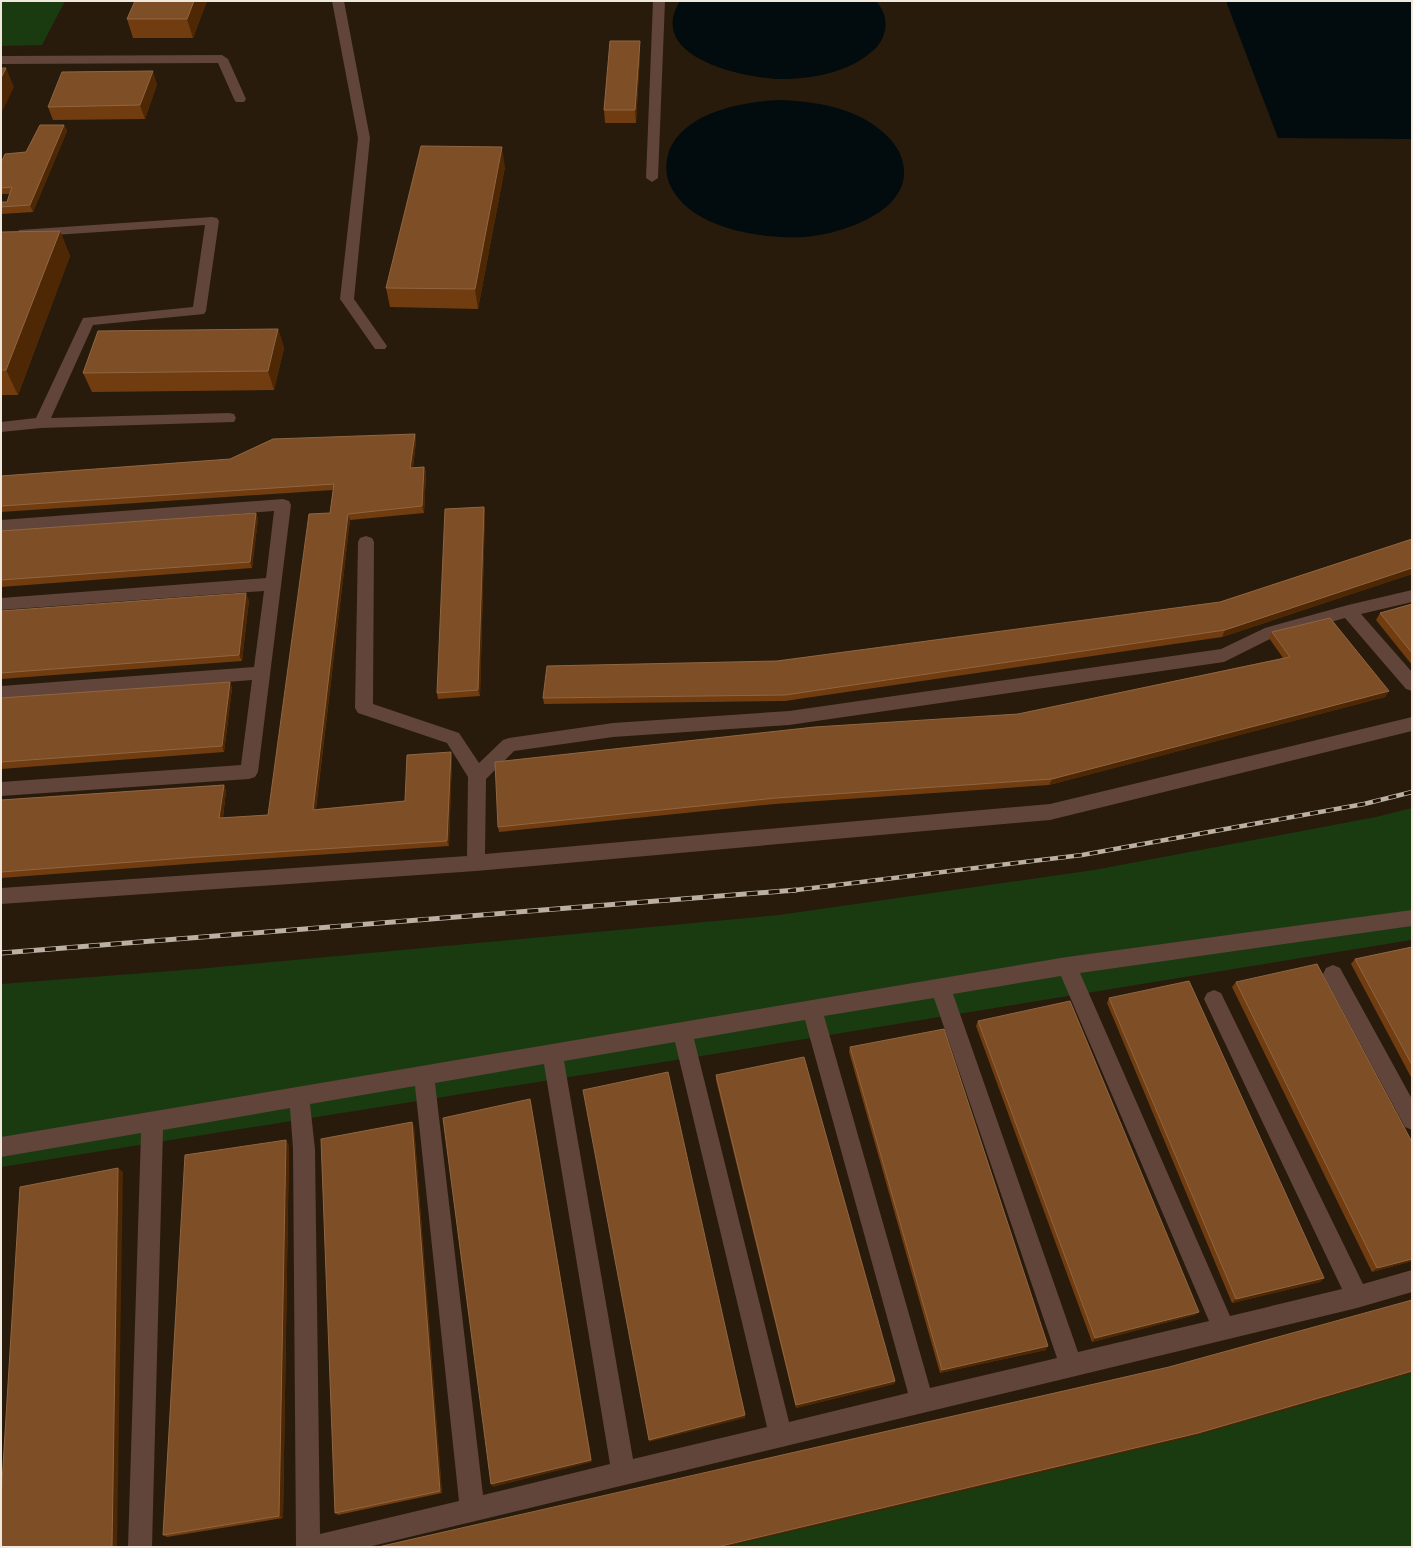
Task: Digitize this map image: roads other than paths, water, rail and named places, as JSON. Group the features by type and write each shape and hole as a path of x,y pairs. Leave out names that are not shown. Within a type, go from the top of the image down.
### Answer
{"lane":[{"path":"338,1 364,138 347,299 380,346"},
{"path":"652,178 659,1"},
{"path":"1,60 222,59 240,99"},
{"path":"13,234 212,221 199,311 88,321 41,423"},
{"path":"1,427 41,423 229,418"},
{"path":"1,526 283,505 249,772 1,789"},
{"path":"366,542 364,708 453,738 477,776 476,863"},
{"path":"1,604 273,584"},
{"path":"477,776 509,745 613,730 789,718 1224,655 1265,634 1348,611 1412,596"},
{"path":"1348,611 1412,684"},
{"path":"1,692 262,673"},
{"path":"1,896 476,863 1050,812 1412,724"},
{"path":"1,1147 1067,966 1412,918"},
{"path":"1067,966 1224,1329"},
{"path":"1333,974 1412,1120"},
{"path":"940,987 1071,1366"},
{"path":"1214,999 1356,1297"},
{"path":"812,1010 922,1402"},
{"path":"682,1031 781,1436"},
{"path":"552,1054 624,1474"},
{"path":"424,1075 472,1509"},
{"path":"299,1096 304,1149 308,1547"},
{"path":"140,1547 152,1169 152,1122"},
{"path":"317,1547 1356,1297 1412,1281"}],"railway":[{"path":"788,891 1082,855 1364,804 1412,792"},
{"path":"1,953 796,890"}]}
